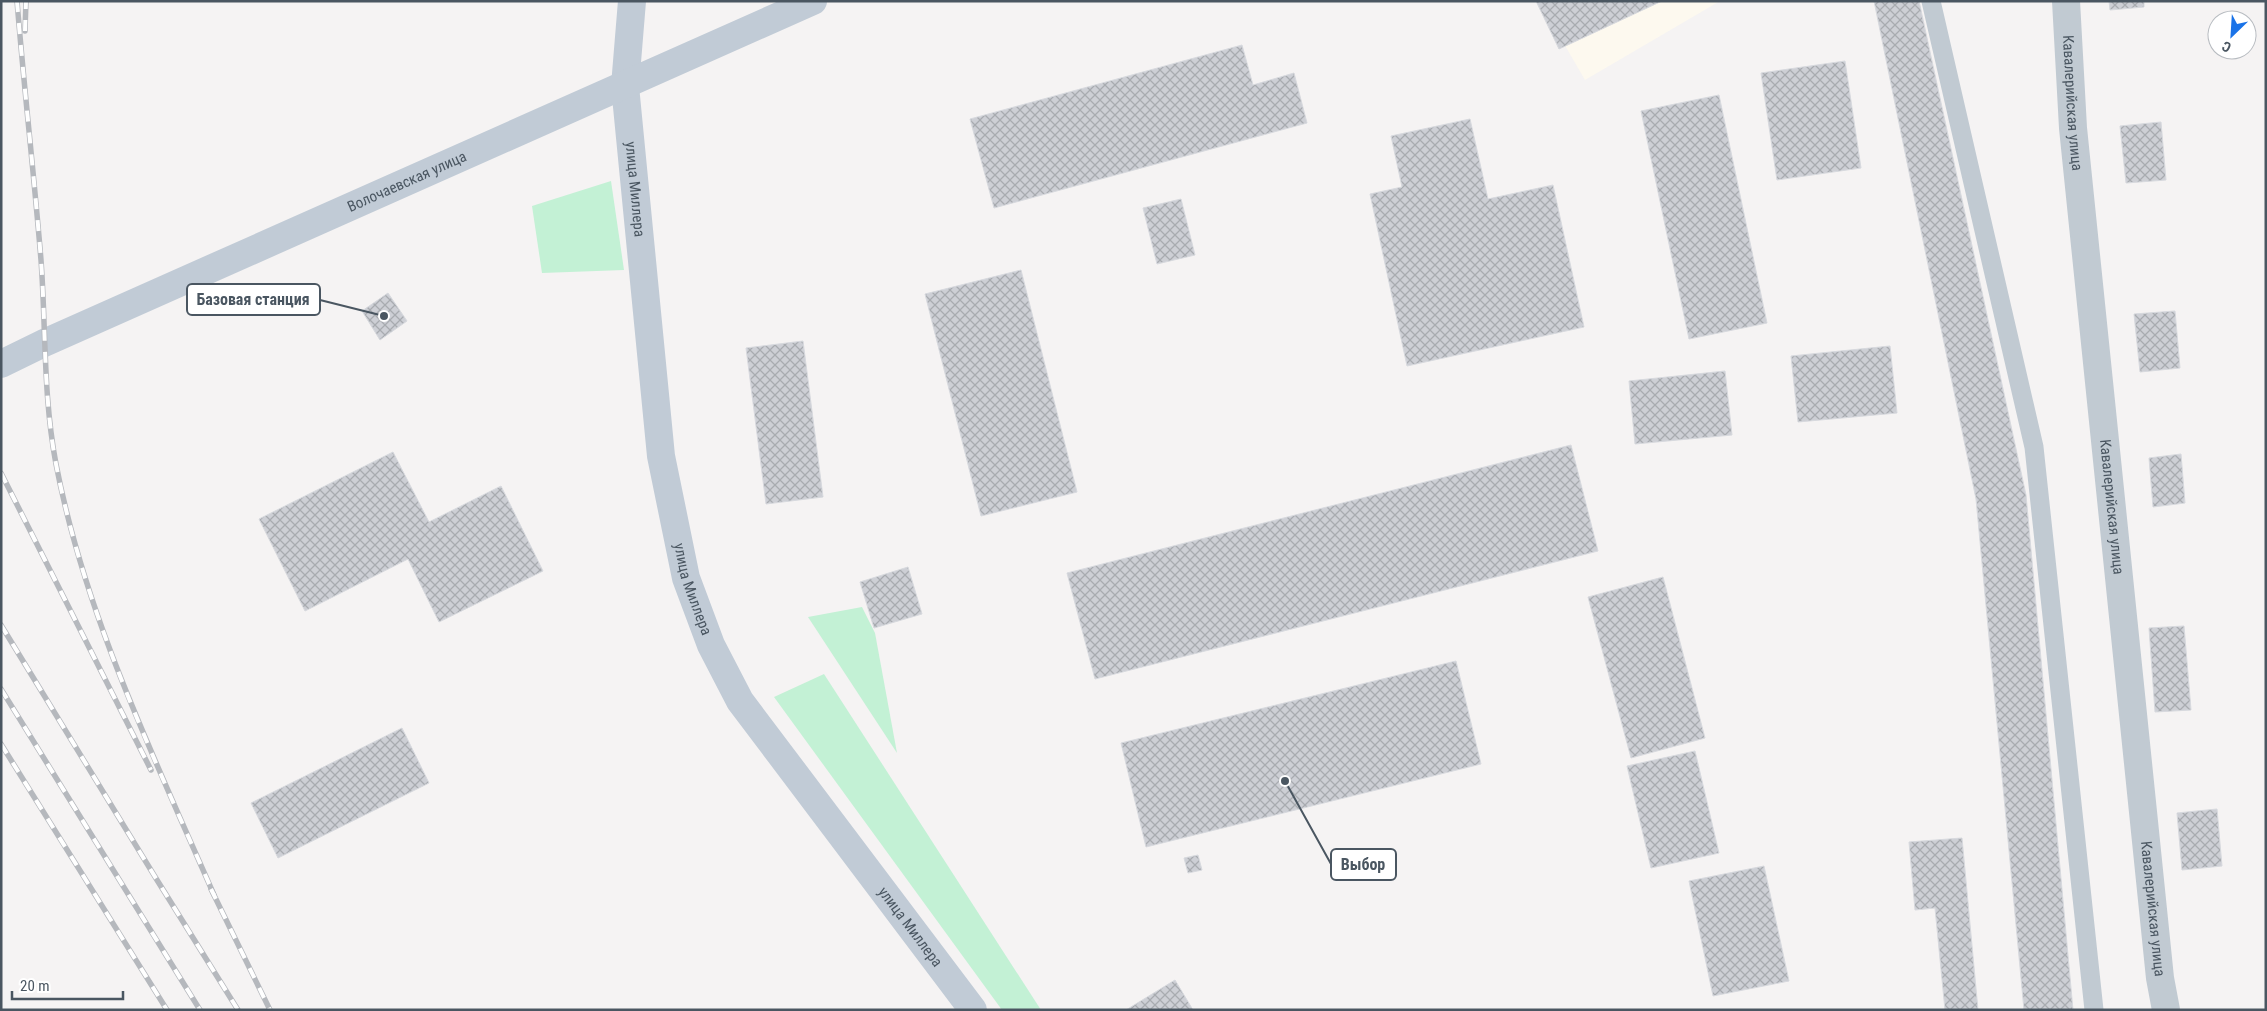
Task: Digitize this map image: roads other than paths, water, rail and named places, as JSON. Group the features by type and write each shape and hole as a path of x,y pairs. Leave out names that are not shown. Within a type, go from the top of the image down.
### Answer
{"main road":[{"name":"улица Миллера","path":"632,1 626,86 661,456 686,578 711,646 740,701 972,1010"},
{"name":"Волочаевская улица","path":"1,364 44,343 626,86 813,1"}],"street":[{"name":"Кавалерийская улица","path":"2066,1 2073,128 2160,978 2166,1010"}],"lane":[{"path":"1931,1 2034,447 2094,1010"}],"railway":[{"path":"17,1 41,260 49,413 56,464 84,575 103,630 145,737 214,895"},
{"path":"25,31 26,1"},
{"path":"1,473 151,770"},
{"path":"1,625 238,1010"},
{"path":"1,689 200,1010"},
{"path":"1,744 167,1010"},
{"path":"211,889 270,1010"}],"place":[{"name":"Базовая станция","path":"384,316"},
{"name":"Выбор","path":"1285,781"}]}
